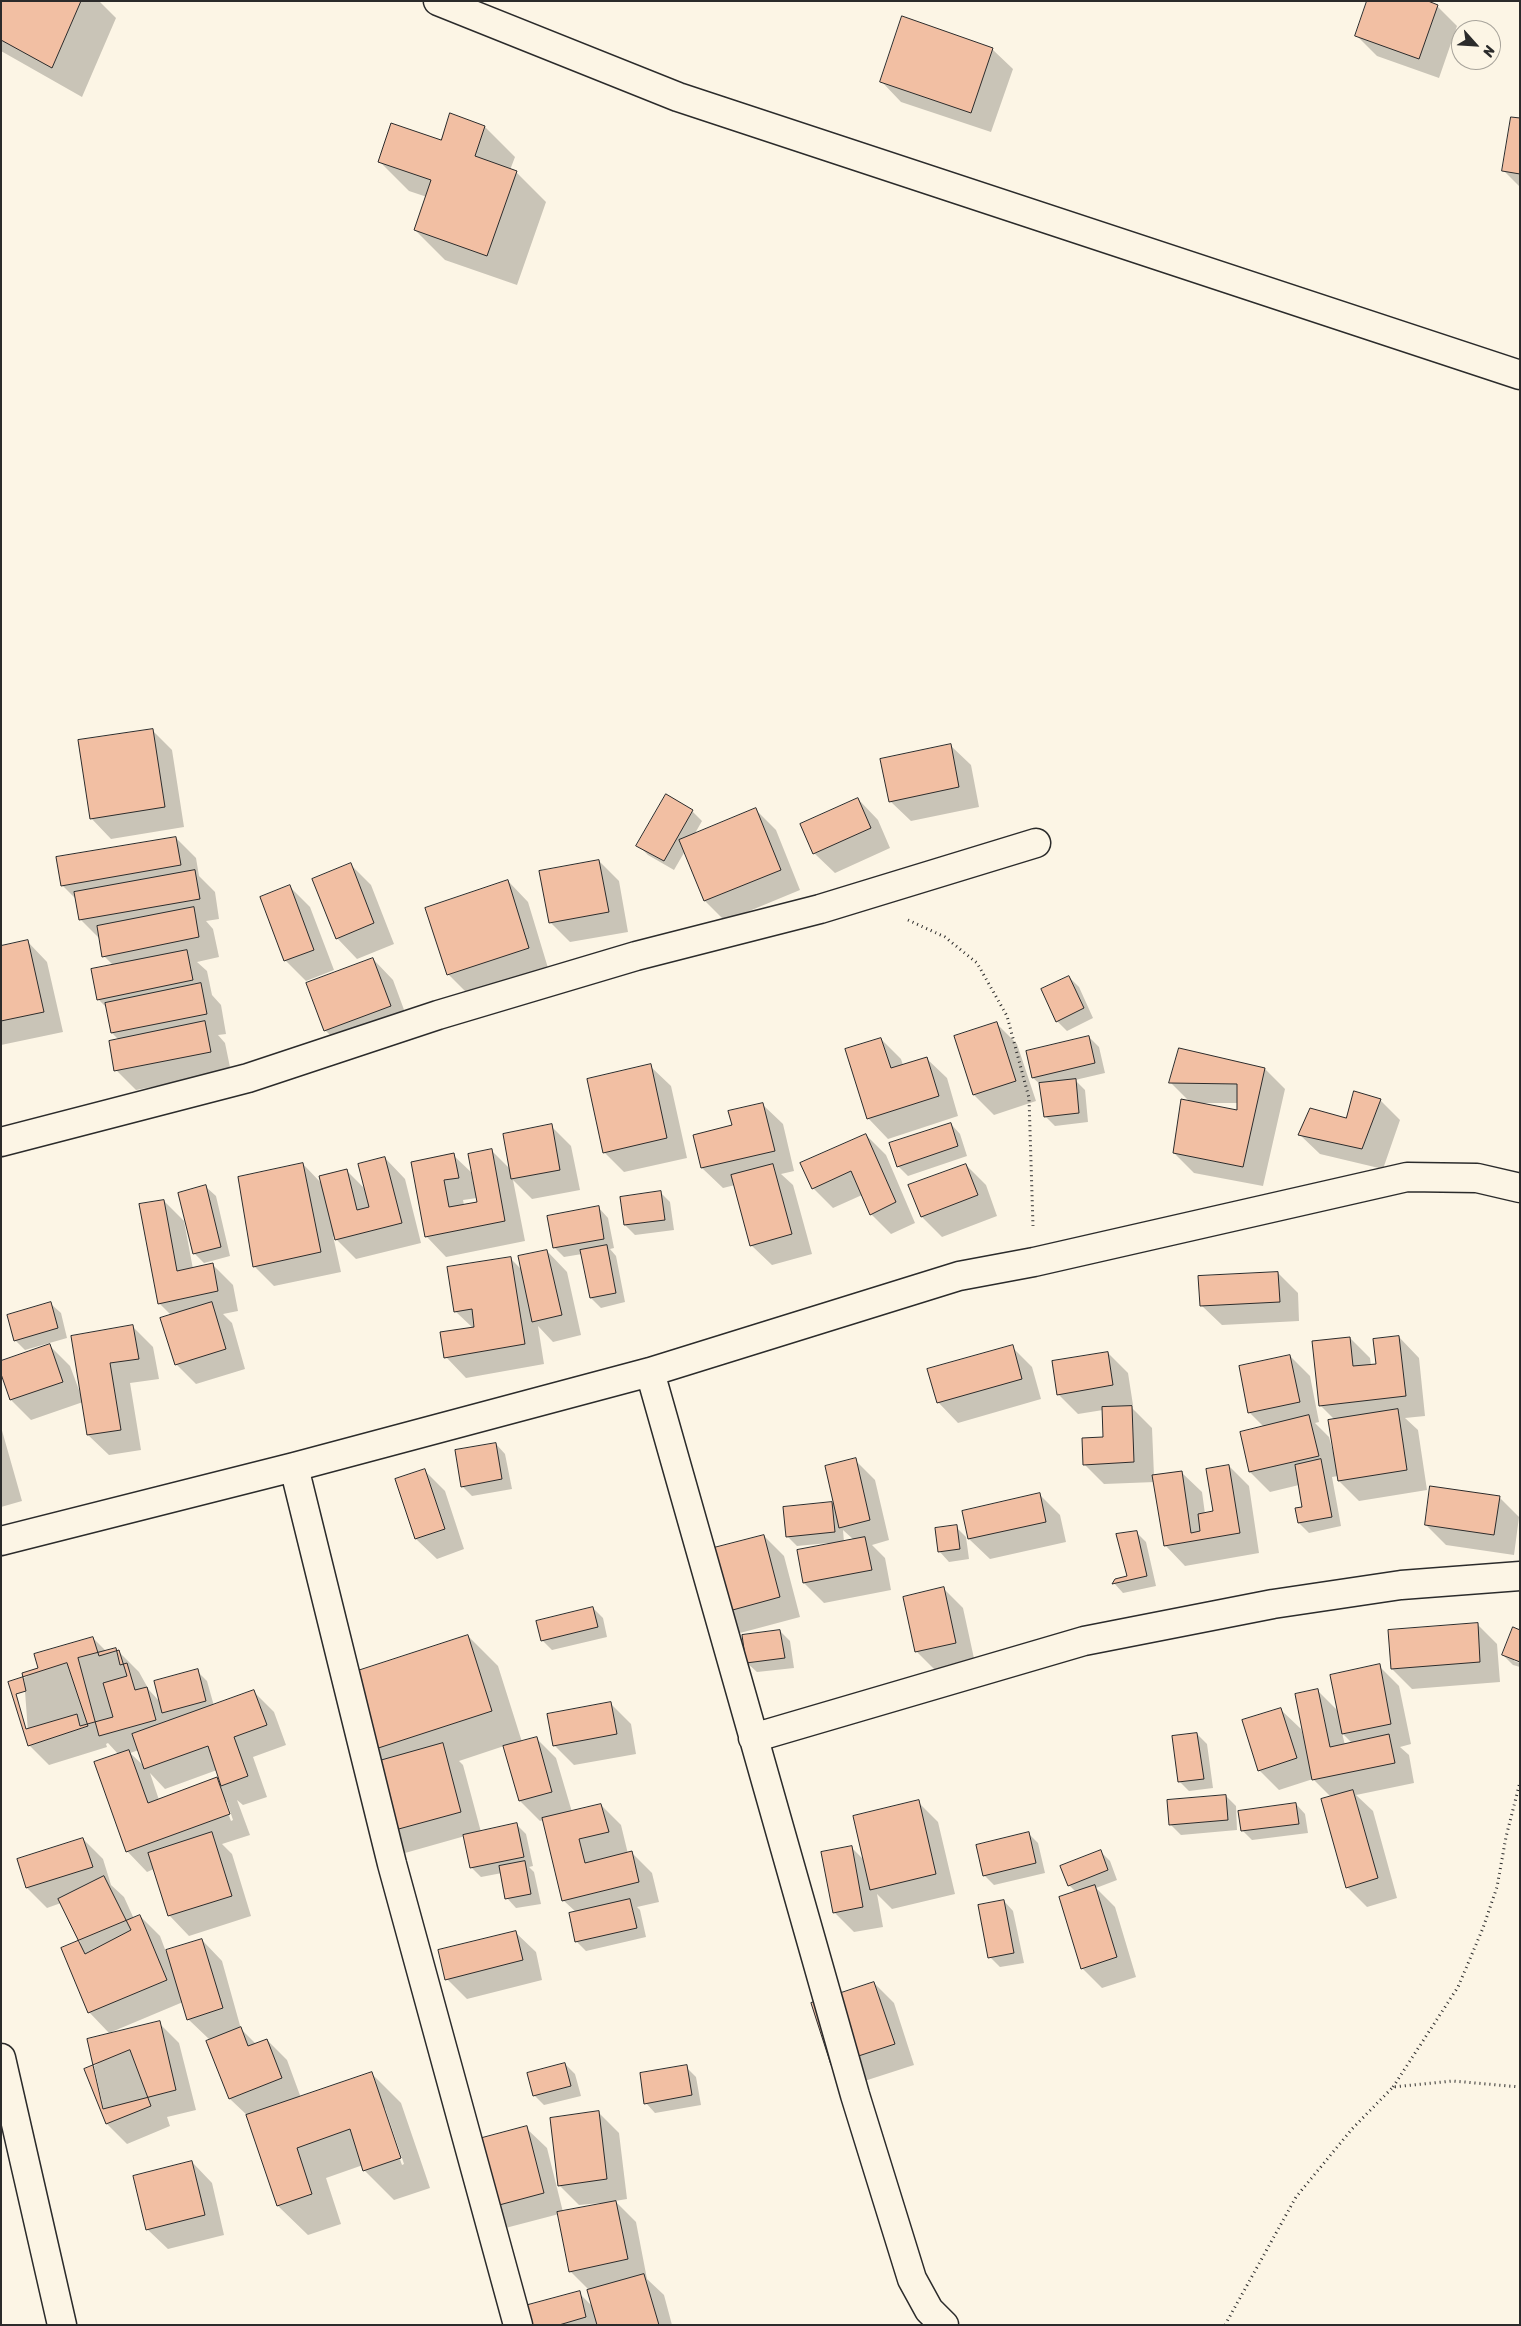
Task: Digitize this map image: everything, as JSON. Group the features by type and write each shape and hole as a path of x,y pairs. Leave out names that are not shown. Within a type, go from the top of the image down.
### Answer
{"street":[{"path":"438,1 678,97 1520,375"},
{"path":"1,1142 248,1078 466,1006 636,956 820,908 1036,842"},
{"path":"1,1541 294,1467 650,1372 959,1276 1034,1262 1407,1177 1477,1178 1520,1188"},
{"path":"650,1372 860,2114 912,2279 935,2320"},
{"path":"294,1467 392,1864 518,2325"},
{"path":"754,1738 1084,1641 1273,1604 1381,1588 1520,1576"},
{"path":"1,2058 62,2325"}],"path":[{"path":"902,918 945,936 977,963 1007,1016 1029,1098 1034,1262"},
{"path":"1225,2325 1296,2197 1352,2129 1392,2087 1458,1988 1480,1936 1497,1887 1506,1838 1520,1782"},
{"path":"1392,2087 1453,2081 1520,2087"}],"building":[{"path":"1,1 81,1 52,68 1,40"},
{"path":"1367,1 1428,1 1438,5 1419,59 1355,36"},
{"path":"902,16 993,48 971,113 880,82"},
{"path":"450,113 485,126 475,156 517,171 487,256 414,230 431,180 378,162 391,123 441,140"},
{"path":"1511,117 1520,118 1520,174 1502,171"},
{"path":"153,729 165,807 90,819 78,740"},
{"path":"951,744 959,787 889,802 880,759"},
{"path":"666,794 693,810 664,861 636,846"},
{"path":"858,798 871,828 813,854 800,824"},
{"path":"756,808 781,870 704,901 679,840"},
{"path":"176,837 181,865 61,886 56,857"},
{"path":"599,860 609,912 549,923 539,871"},
{"path":"351,863 374,923 336,939 312,879"},
{"path":"195,870 200,899 79,920 74,892"},
{"path":"508,880 529,948 447,975 425,908"},
{"path":"290,885 314,950 284,961 260,897"},
{"path":"194,907 199,937 102,957 97,926"},
{"path":"28,940 44,1012 1,1021 1,946"},
{"path":"187,950 193,980 97,1000 91,969"},
{"path":"373,958 391,1006 324,1031 306,983"},
{"path":"1069,976 1084,1008 1056,1022 1041,989"},
{"path":"201,983 207,1014 111,1033 105,1003"},
{"path":"205,1021 211,1052 114,1071 109,1041"},
{"path":"997,1022 1016,1081 973,1095 954,1036"},
{"path":"1089,1036 1095,1063 1032,1078 1026,1051"},
{"path":"881,1038 891,1068 927,1057 939,1096 867,1119 845,1049"},
{"path":"1179,1048 1265,1068 1243,1167 1173,1153 1181,1099 1237,1110 1237,1084 1169,1083"},
{"path":"651,1064 667,1138 603,1153 587,1079"},
{"path":"1076,1079 1079,1113 1044,1117 1039,1083"},
{"path":"1354,1091 1381,1099 1362,1149 1298,1135 1310,1108 1346,1118"},
{"path":"763,1103 775,1151 701,1168 693,1135 732,1125 728,1111"},
{"path":"951,1123 958,1146 897,1167 889,1143"},
{"path":"552,1124 560,1170 511,1179 503,1134"},
{"path":"866,1134 896,1202 870,1215 851,1171 812,1189 800,1163"},
{"path":"492,1149 505,1221 425,1237 411,1162 454,1153 459,1178 444,1180 449,1207 477,1202 468,1154"},
{"path":"385,1157 402,1223 335,1240 319,1176 347,1169 357,1210 369,1207 358,1164"},
{"path":"303,1163 321,1252 253,1267 238,1177"},
{"path":"773,1164 792,1234 750,1246 731,1175"},
{"path":"966,1164 978,1195 921,1217 908,1185"},
{"path":"206,1185 221,1247 193,1254 178,1193"},
{"path":"661,1191 665,1220 624,1225 620,1197"},
{"path":"164,1200 177,1271 213,1263 218,1291 158,1304 139,1204"},
{"path":"599,1206 604,1239 553,1248 547,1216"},
{"path":"607,1245 616,1293 590,1298 580,1250"},
{"path":"547,1250 562,1315 532,1322 518,1256"},
{"path":"511,1257 525,1344 444,1358 440,1332 474,1327 472,1309 454,1312 447,1267"},
{"path":"1278,1272 1280,1302 1200,1306 1198,1276"},
{"path":"51,1302 58,1328 14,1341 7,1315"},
{"path":"212,1302 226,1349 175,1365 160,1318"},
{"path":"133,1325 139,1359 110,1363 121,1430 87,1435 71,1336"},
{"path":"1399,1336 1406,1396 1319,1406 1312,1341 1350,1337 1353,1366 1376,1364 1373,1339"},
{"path":"50,1344 63,1382 10,1400 1,1374 1,1361"},
{"path":"1013,1345 1022,1379 937,1403 927,1369"},
{"path":"1108,1352 1113,1385 1057,1395 1052,1361"},
{"path":"1290,1355 1300,1402 1248,1413 1239,1366"},
{"path":"1132,1406 1134,1462 1083,1465 1082,1438 1103,1437 1102,1407"},
{"path":"1398,1409 1407,1470 1338,1481 1328,1420"},
{"path":"1309,1415 1319,1456 1249,1472 1240,1432"},
{"path":"496,1443 502,1479 461,1487 455,1450"},
{"path":"856,1458 870,1520 839,1528 825,1466"},
{"path":"1321,1459 1332,1517 1298,1523 1295,1508 1302,1507 1295,1465"},
{"path":"1229,1465 1240,1533 1164,1546 1152,1475 1182,1471 1191,1533 1200,1531 1198,1514 1213,1511 1206,1469"},
{"path":"425,1469 445,1529 415,1539 395,1479"},
{"path":"1430,1486 1500,1496 1494,1535 1425,1525"},
{"path":"1040,1493 1046,1522 968,1539 962,1511"},
{"path":"832,1502 835,1532 786,1537 783,1507"},
{"path":"957,1525 960,1549 938,1552 935,1528"},
{"path":"1137,1531 1147,1576 1112,1584 1115,1579 1127,1576 1116,1534"},
{"path":"764,1535 780,1597 718,1614 702,1551"},
{"path":"865,1537 872,1570 803,1583 797,1550"},
{"path":"944,1587 956,1643 915,1652 903,1597"},
{"path":"593,1607 598,1627 541,1641 536,1621"},
{"path":"1478,1623 1480,1662 1391,1669 1388,1630"},
{"path":"1513,1627 1520,1630 1520,1662 1502,1655"},
{"path":"780,1630 785,1658 746,1663 742,1635"},
{"path":"468,1635 492,1711 363,1753 339,1677"},
{"path":"93,1637 99,1656 119,1650 127,1676 103,1683 113,1717 80,1726 77,1714 26,1729 16,1694 26,1691 22,1673 38,1668 34,1654"},
{"path":"116,1648 120,1665 127,1663 135,1690 147,1687 156,1720 99,1736 78,1658"},
{"path":"67,1663 88,1726 28,1746 8,1682"},
{"path":"1380,1664 1391,1724 1342,1734 1330,1675"},
{"path":"198,1669 206,1701 162,1713 154,1681"},
{"path":"1318,1689 1330,1747 1389,1734 1395,1763 1312,1780 1295,1694"},
{"path":"254,1690 267,1725 234,1737 248,1776 221,1786 208,1746 144,1769 132,1734"},
{"path":"611,1702 617,1734 553,1746 547,1714"},
{"path":"1281,1708 1297,1758 1258,1771 1242,1720"},
{"path":"1197,1733 1204,1779 1178,1782 1172,1736"},
{"path":"537,1737 552,1792 519,1801 503,1746"},
{"path":"443,1743 461,1812 384,1833 365,1765"},
{"path":"129,1750 148,1803 217,1777 230,1814 126,1852 94,1762"},
{"path":"1353,1790 1378,1878 1346,1888 1321,1799"},
{"path":"1226,1795 1228,1820 1169,1825 1167,1800"},
{"path":"919,1800 936,1874 870,1890 853,1816"},
{"path":"1296,1803 1299,1824 1241,1831 1238,1811"},
{"path":"601,1804 609,1832 579,1839 585,1863 632,1851 639,1882 562,1901 542,1818"},
{"path":"517,1823 524,1857 470,1868 463,1835"},
{"path":"212,1832 232,1896 168,1916 148,1853"},
{"path":"1029,1832 1036,1863 983,1876 976,1845"},
{"path":"83,1838 93,1867 26,1888 17,1859"},
{"path":"852,1846 863,1907 833,1913 821,1852"},
{"path":"1101,1850 1108,1870 1068,1886 1060,1866"},
{"path":"525,1861 531,1894 505,1899 499,1866"},
{"path":"104,1876 131,1930 85,1954 58,1899"},
{"path":"1095,1885 1117,1957 1081,1969 1059,1897"},
{"path":"630,1899 637,1928 575,1942 569,1913"},
{"path":"1004,1900 1014,1953 988,1958 978,1905"},
{"path":"140,1915 167,1980 88,2013 61,1948"},
{"path":"516,1931 523,1960 445,1980 438,1950"},
{"path":"202,1939 223,2008 187,2020 166,1950"},
{"path":"874,1982 895,2044 831,2065 811,2003"},
{"path":"160,2021 176,2090 103,2109 87,2039"},
{"path":"241,2027 248,2046 267,2039 282,2078 229,2099 206,2041"},
{"path":"130,2050 151,2106 106,2124 84,2069"},
{"path":"565,2063 571,2086 533,2096 527,2073"},
{"path":"687,2065 692,2095 644,2104 640,2073"},
{"path":"372,2072 401,2158 363,2171 350,2129 297,2148 312,2194 277,2206 246,2115"},
{"path":"599,2111 607,2179 558,2186 550,2118"},
{"path":"527,2126 544,2193 473,2212 456,2145"},
{"path":"192,2161 205,2215 146,2230 133,2176"},
{"path":"616,2201 628,2259 569,2272 557,2212"},
{"path":"644,2274 659,2325 597,2325 587,2290"},
{"path":"580,2291 586,2317 559,2325 506,2325 502,2312"}]}
